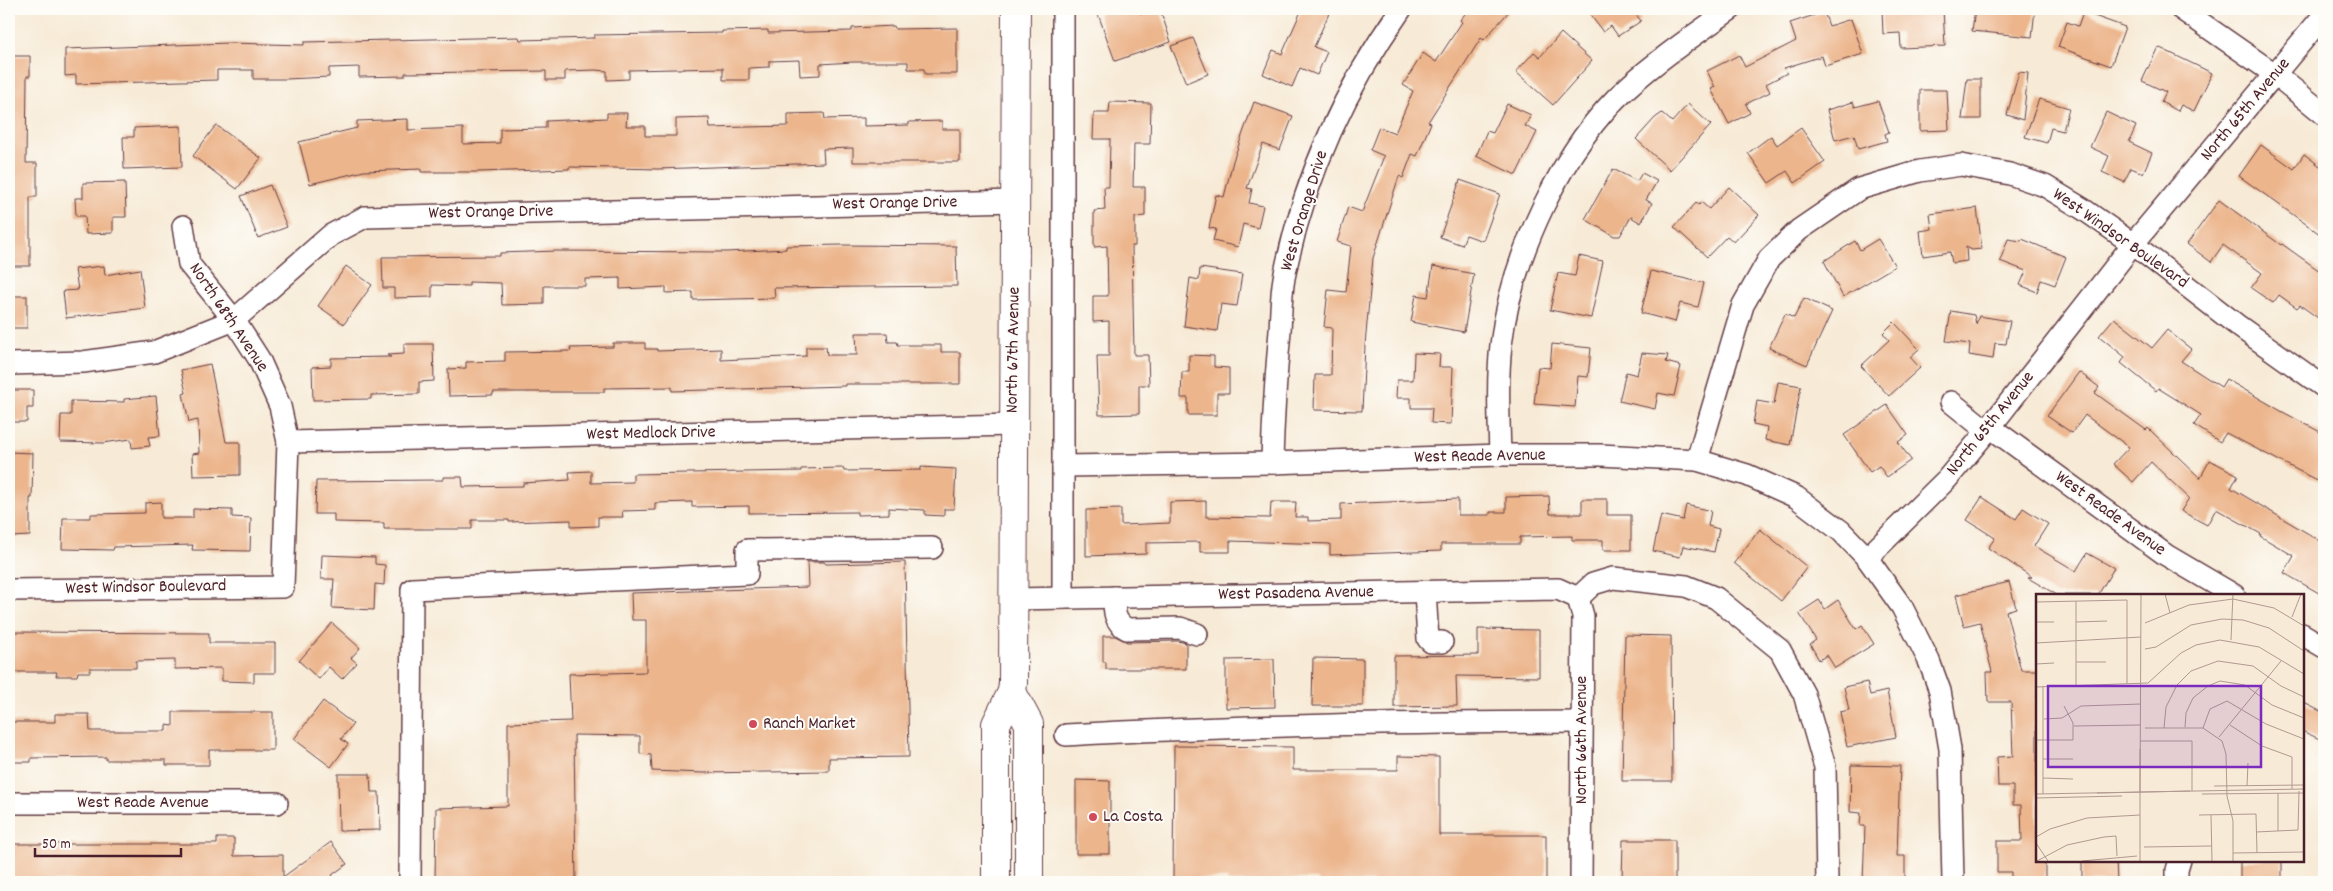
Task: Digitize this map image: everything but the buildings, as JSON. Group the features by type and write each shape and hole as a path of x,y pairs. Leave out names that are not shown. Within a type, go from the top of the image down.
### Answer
{"main road":[{"name":"North 67th Avenue","path":"996,882 996,724 1012,692 1016,9"},
{"name":"North 67th Avenue","path":"1012,692 1029,724 1029,882"}],"street":[{"path":"1063,9 1063,598"},
{"name":"West Orange Drive","path":"1272,463 1274,393 1284,280 1295,232 1327,138 1344,102 1378,42 1401,9"},
{"path":"1500,455 1498,390 1502,343 1512,292 1537,219 1583,135 1627,87 1731,9"},
{"path":"2181,9 2276,75 2324,114"},
{"name":"North 65th Avenue","path":"1867,558 1947,479 1989,429 2133,244 2276,75 2324,15"},
{"name":"West Windsor Boulevard","path":"1697,460 1743,305 1770,259 1799,230 1859,189 1920,170 1961,165 2010,174 2046,186 2084,209 2133,244 2237,325 2324,387"},
{"name":"West Orange Drive","path":"9,364 83,362 154,352 234,320 331,235 365,217 1016,201"},
{"name":"North 68th Avenue","path":"183,226 189,264 234,320 259,359 280,406 288,442 283,587"},
{"name":"West Reade Avenue","path":"1951,402 2166,555 2232,594"},
{"name":"West Medlock Drive","path":"288,442 1013,425"},
{"name":"West Reade Avenue","path":"1063,466 1272,463 1500,455 1600,455 1697,460 1747,475 1796,497 1841,531 1867,558"},
{"path":"410,882 412,589 747,574 747,550 932,548"},
{"path":"1867,558 1902,607 1929,661 1940,691 1950,750 1952,882"},
{"path":"1578,598 1593,584 1613,578 1686,586 1716,598 1780,650 1804,694 1825,767 1827,882"},
{"name":"West Windsor Boulevard","path":"9,590 283,587"},
{"name":"West Pasadena Avenue","path":"1012,600 1558,589 1578,598"},
{"path":"1425,592 1426,639"},
{"path":"1114,597 1116,619 1120,625 1127,629 1180,628 1197,634"},
{"name":"North 66th Avenue","path":"1578,598 1583,616 1581,882"},
{"path":"2303,635 2324,647"},
{"path":"1066,735 1398,723 1582,722"},
{"name":"West Reade Avenue","path":"9,803 277,803"},
{"path":"2177,882 2177,870 2180,861"}],"place":[{"name":"Ranch Market","path":"753,724"},
{"name":"La Costa","path":"1093,817"}]}
